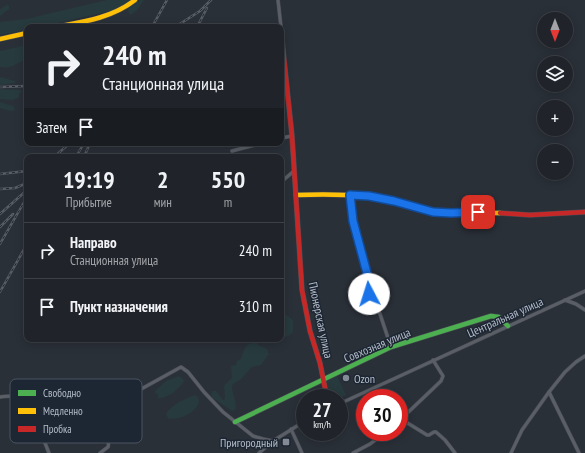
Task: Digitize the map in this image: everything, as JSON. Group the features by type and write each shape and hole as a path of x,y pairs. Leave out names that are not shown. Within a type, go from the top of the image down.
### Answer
{"street":[{"path":"68,24 112,14 123,10 135,0"},
{"name":"Пионерская улица","path":"278,0 281,24"},
{"path":"0,39 24,34"},
{"name":"Пионерская улица","path":"284,57 292,136 302,290 310,331 320,364 325,389"},
{"path":"284,137 292,136"},
{"path":"232,151 251,146"},
{"path":"284,179 294,171"},
{"path":"296,195 369,196 442,213 490,212 530,215 585,212"},
{"path":"350,195 353,221 367,273 369,294 379,311 391,347"},
{"name":"Центральная улица","path":"348,400 585,291"},
{"path":"565,300 576,304 585,310"},
{"name":"Совхозная улица","path":"235,422 391,347 491,316 500,318 508,326"},
{"path":"513,452 522,430 549,392 570,367 585,356"},
{"path":"408,412 443,379 443,376 433,360"},
{"path":"142,389 181,367 188,372 216,406 235,422 256,437 273,441"},
{"path":"549,392 579,453"},
{"path":"0,397 10,395"},
{"path":"408,424 427,435 436,432 445,440 455,453"},
{"path":"259,453 273,441 296,427"},
{"path":"291,430 302,453"},
{"path":"353,453 374,441"},
{"path":"45,443 49,453"},
{"path":"100,453 108,447 109,443"}],"green space":[{"path":"107,0 133,0 110,11 52,24 24,24 24,31 0,35 0,22 26,19"},
{"path":"140,0 144,0 137,10 132,14 129,14 128,9"},
{"path":"7,5 9,6 9,9 0,16 0,9"},
{"path":"24,46 24,60 11,66 0,67 0,51"},
{"path":"0,77 16,81 14,83 0,85"},
{"path":"0,89 20,90 22,92 19,94 19,97 14,99 0,99"},
{"path":"0,102 13,106 15,110 11,111 0,108"},
{"path":"284,313 293,320 293,333 284,337"},
{"path":"256,342 258,345 267,349 269,354 261,365 249,369 241,379 232,386 236,407 235,410 232,411 213,398 211,394 213,391 216,391 223,400 225,399 224,386 232,378 231,366 236,365 237,361 241,359 247,346"},
{"path":"179,376 184,380 183,383 169,395 158,398 158,394 155,393 155,391 166,381"},
{"path":"337,376 343,389 326,389 326,381"},
{"path":"195,395 198,397 199,402 191,413 177,418 168,418 166,414 171,408 183,400"}],"railway":[{"path":"154,24 167,0"},
{"path":"180,24 200,11 211,0"},
{"path":"199,24 207,8"},
{"path":"0,87 24,86"},
{"path":"57,154 67,146"},
{"path":"78,154 82,146"},
{"path":"85,154 89,146"},
{"path":"0,174 24,171"},
{"path":"0,189 15,188 24,184"},
{"path":"0,214 24,193"},
{"path":"0,244 24,202"},
{"path":"0,227 13,214"},
{"path":"0,292 24,249"}],"traffic: fast":[{"path":"235,422 391,347 491,316 499,317 508,326"}],"traffic: slow":[{"path":"71,24 107,15 135,0"},
{"path":"0,39 24,34"},
{"path":"296,195 370,197 394,201 442,213 500,213"}],"traffic: jam":[{"path":"284,59 292,136 302,290 310,331 320,363 325,389"},
{"path":"500,213 530,215 585,212"}],"place":[{"name":"Ozon","path":"346,378"},
{"name":"Пригородный","path":"286,442"}],"route":[{"path":"369,294 367,273 353,221 350,195 369,196 394,201 433,212 478,212"}]}
